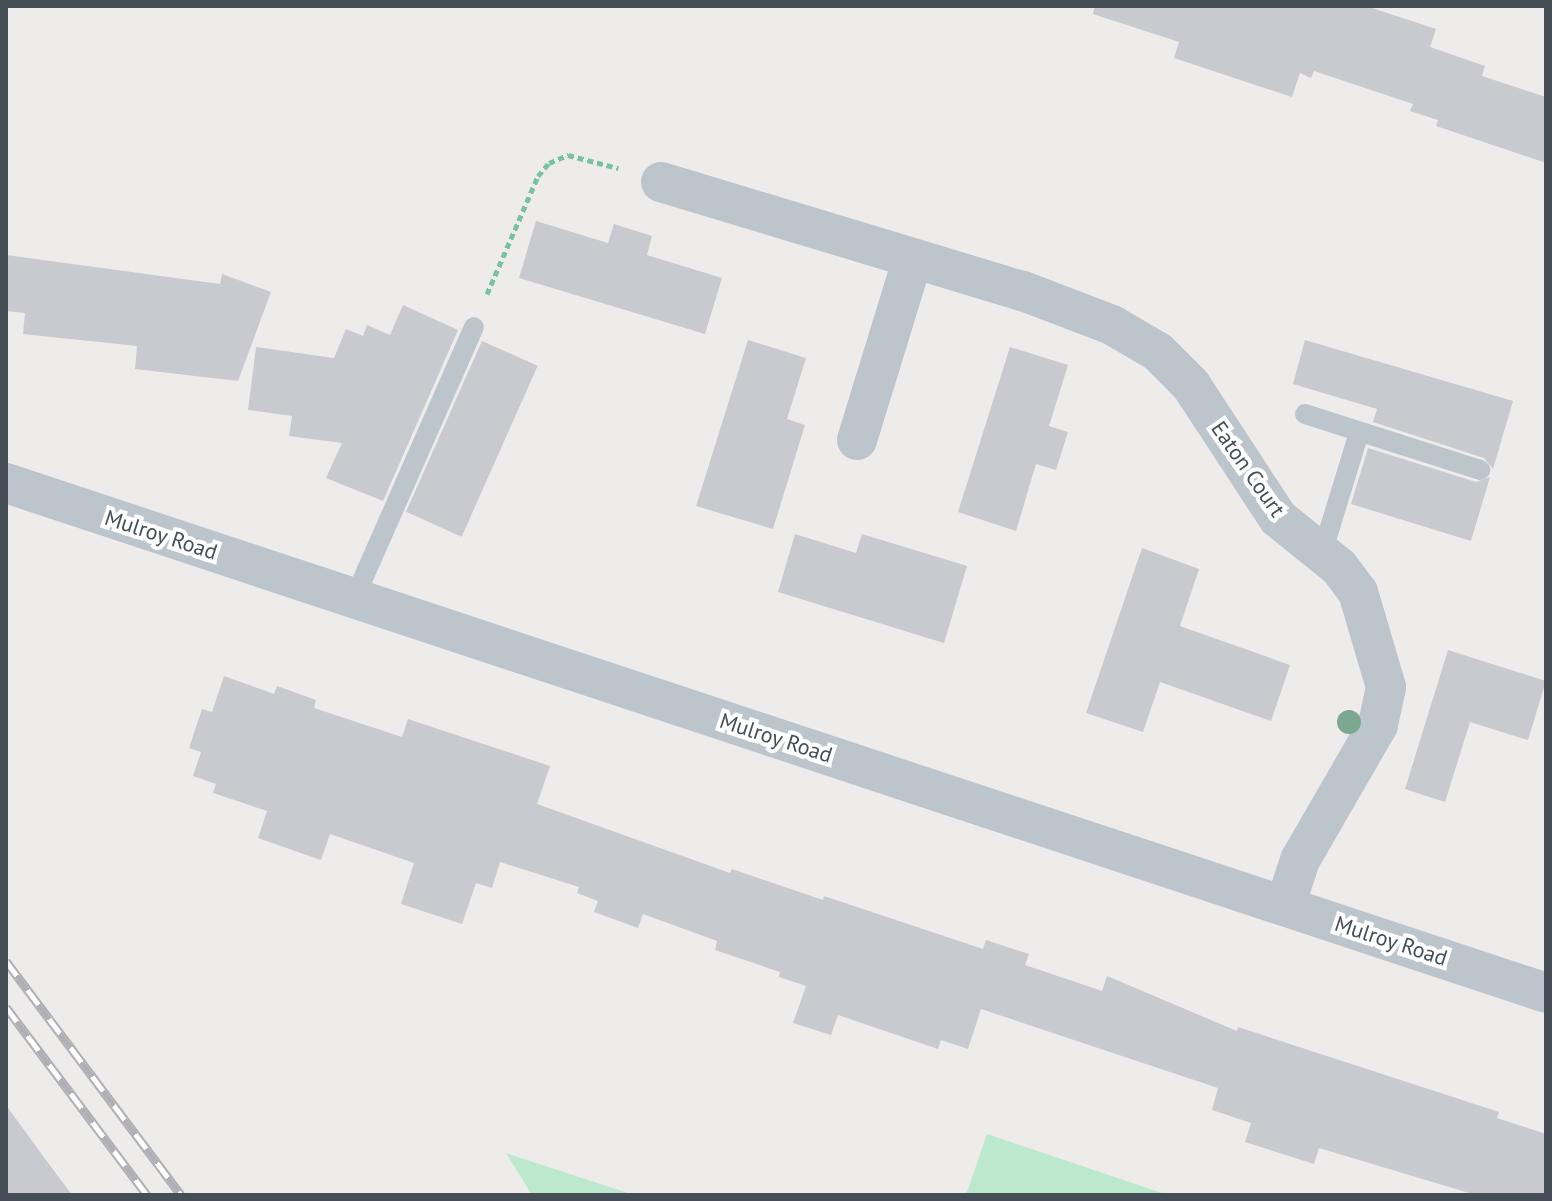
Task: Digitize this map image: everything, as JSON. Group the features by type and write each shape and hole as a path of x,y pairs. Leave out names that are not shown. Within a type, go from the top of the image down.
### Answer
{"street":[{"name":"Eaton Court","path":"661,182 912,261 1023,291 1112,325 1158,352 1191,385 1278,518 1322,553 1358,592 1386,687 1378,725 1300,860 1285,906"},
{"path":"857,440 912,261"},
{"name":"Mulroy Road","path":"6,483 1546,993"}],"lane":[{"path":"354,599 474,327"},
{"path":"1305,414 1480,470"},
{"path":"1322,553 1359,433"}],"path":[{"path":"474,327 538,176 549,163 568,155 589,158 661,182"}],"green space":[{"path":"987,1134 1168,1195 966,1195"},
{"path":"506,1153 634,1195 532,1195"}],"building":[{"path":"1095,6 1366,6 1436,29 1430,47 1485,66 1482,76 1546,97 1546,163 1436,126 1438,120 1410,111 1413,104 1314,71 1311,78 1300,73 1292,97 1174,58 1179,42 1093,14"},
{"path":"536,221 608,243 614,224 652,236 647,255 722,278 705,334 519,278"},
{"path":"6,255 220,284 222,274 271,292 238,381 135,369 137,346 23,334 25,313 6,311"},
{"path":"403,305 458,330 383,501 326,478 342,443 289,436 292,416 248,410 256,347 334,358 346,329 363,336 367,325 390,335"},
{"path":"748,340 806,358 787,419 805,425 773,529 696,506"},
{"path":"1305,340 1513,401 1493,469 1484,458 1373,422 1377,409 1293,384"},
{"path":"482,341 538,366 462,537 406,512"},
{"path":"1010,347 1068,365 1049,426 1068,432 1056,470 1036,464 1016,531 958,512"},
{"path":"1368,448 1476,482 1490,477 1471,541 1351,504"},
{"path":"795,534 856,553 862,534 967,566 944,643 778,592"},
{"path":"1142,548 1199,569 1180,626 1290,665 1271,721 1160,682 1143,732 1086,713"},
{"path":"1448,650 1546,681 1528,740 1470,722 1445,802 1405,789"},
{"path":"224,676 274,694 277,686 316,700 314,708 402,737 408,719 550,766 537,804 730,873 732,869 823,900 824,896 983,949 986,940 1029,954 1025,965 1102,991 1107,976 1237,1031 1238,1027 1499,1112 1497,1118 1546,1134 1546,1195 1476,1195 1319,1148 1314,1164 1245,1142 1251,1123 1212,1110 1218,1088 981,1009 968,1049 941,1040 938,1049 838,1015 831,1035 793,1023 806,986 779,977 780,972 715,950 717,941 643,914 638,928 594,912 598,901 577,893 579,887 500,862 492,888 476,883 462,924 401,904 414,863 330,834 321,860 258,838 267,811 213,793 216,784 193,776 201,752 189,748 202,709 212,712"},
{"path":"6,1105 46,1160 72,1195 6,1195"}],"railway":[{"path":"6,961 181,1195"},
{"path":"6,1007 147,1195"}]}
